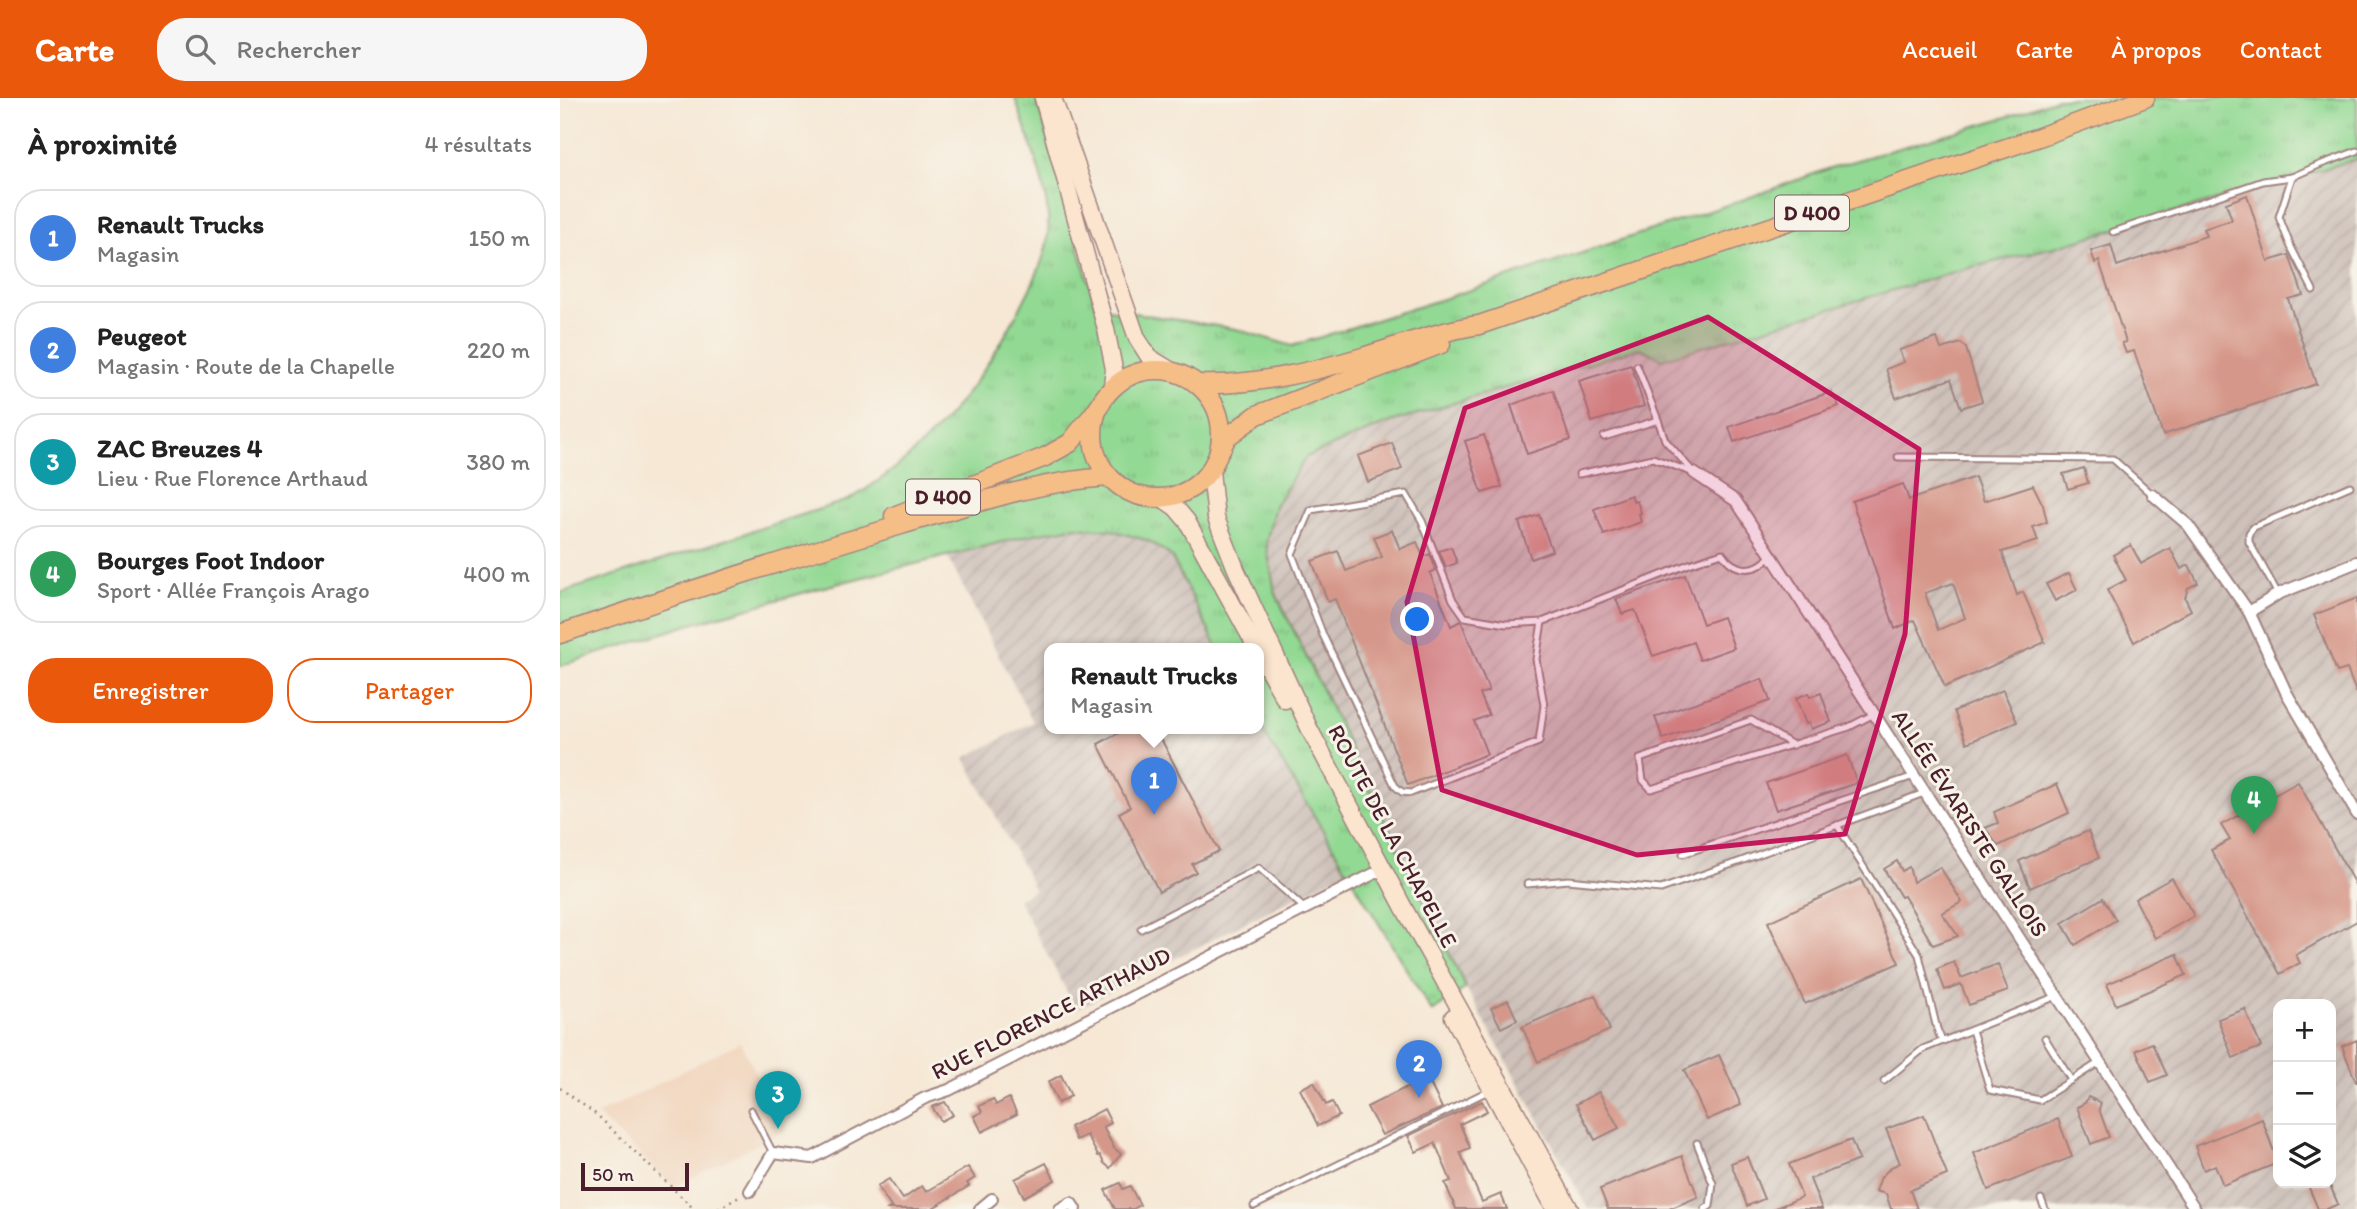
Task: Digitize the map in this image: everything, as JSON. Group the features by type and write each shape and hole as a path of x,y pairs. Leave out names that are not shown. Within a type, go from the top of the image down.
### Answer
{"main road":[{"path":"1043,98 1106,329 1114,369 1112,387"},
{"path":"1053,98 1137,338 1149,357 1198,384 1211,398 1219,415 1222,434 1219,453 1211,471 1198,484 1182,494 1163,499 1143,497 1124,490 1109,477 1099,463 1093,446 1092,428 1096,411 1112,387 1130,375 1151,369 1172,371"},
{"name":"D 400","path":"1219,453 1227,437 1258,415 1443,343 1479,325 2039,137 2145,98"},
{"name":"D 400","path":"1198,384 1239,382 1307,371 1361,358 1453,329 1479,325"},
{"name":"D 400","path":"776,562 1045,457 1070,443 1096,411"},
{"name":"ROUTE DE LA CHAPELLE","path":"1211,471 1216,518 1236,569 1310,730 1379,871 1555,1209"},
{"name":"D 400","path":"560,634 776,562 1036,486 1109,477"},
{"name":"ROUTE DE LA CHAPELLE","path":"1163,499 1176,508 1187,521 1254,643"},
{"name":"ROUTE DE LA CHAPELLE","path":"1264,662 1570,1209"}],"street":[{"name":"ALLÉE ÉVARISTE GALLOIS","path":"1694,473 1735,501 2195,1209"},
{"path":"2152,495 2188,524 2249,612 2286,692 2357,814"},
{"path":"2249,612 2278,594 2357,562"},
{"name":"RUE FLORENCE ARTHAUD","path":"773,1153 812,1158 925,1098 949,1090 1379,871"},
{"path":"750,1191 773,1153"},
{"path":"980,1209 992,1199"},
{"path":"1060,1209 1071,1203 1075,1209"}],"lane":[{"path":"2113,232 2263,181 2292,177 2357,151"},
{"path":"2292,177 2279,217 2313,290"},
{"path":"1637,366 1665,440 1694,473"},
{"path":"1604,437 1658,420"},
{"path":"1898,457 2113,459 2152,495"},
{"path":"1579,474 1653,458 1694,473"},
{"path":"2278,594 2249,542 2249,533 2254,527 2350,486"},
{"path":"1542,622 1536,659 1544,705 1539,742 1412,793 1402,792 1395,786 1323,635 1292,554 1311,510 1406,494 1422,521 1453,600 1465,617 1506,624 1542,622 1722,553 1730,563 1748,569 1761,565 1770,556"},
{"path":"1793,745 1751,720 1640,759 1643,780 1651,789 1793,745 1849,727 1874,714"},
{"path":"1683,854 1914,776"},
{"path":"1527,884 1568,880 1661,889 1924,793"},
{"path":"1837,825 1919,955 1942,1041"},
{"path":"1141,929 1259,868 1305,908"},
{"path":"1884,1081 1923,1049 2057,996"},
{"path":"1972,1030 1990,1090 2040,1100 2100,1062"},
{"path":"2045,1038 2071,1080"},
{"path":"1254,1206 1492,1089"},
{"path":"751,1110 773,1153"},
{"path":"1697,1143 1713,1184 1710,1206 1705,1209"},
{"path":"2040,1199 2045,1209"}],"path":[{"path":"560,1088 597,1115 694,1209"},
{"path":"718,1209 750,1191"}],"highlighted area":[{"path":"1708,317 1919,449 1905,634 1845,834 1637,855 1442,790 1407,602 1465,408"}],"shaded area":[{"path":"2357,159 2357,1209 1588,1209 1466,988 1275,593 1266,543 1275,506 1306,457 1390,422 1640,348 2058,246"},
{"path":"1075,527 1111,530 1149,541 1171,556 1215,643 1044,643 1044,734 1264,732 1347,871 1076,1009 1018,899 1035,890 965,758 1033,722 947,556 1034,534"},
{"path":"740,1042 785,1130 674,1187 597,1115"}],"green space":[{"path":"1015,98 1036,98 1096,307 1236,329 1292,346 1446,298 1833,167 2007,117 2059,98 2357,98 2357,159 2058,246 1957,271 1662,359 1640,348 1390,422 1306,457 1275,506 1266,543 1275,592 1466,988 1432,1012 1264,732 1264,643 1215,643 1171,556 1149,541 1111,530 1075,527 1034,534 824,587 688,625 560,666 560,593 848,500 901,464 946,419 985,368 1002,340 1031,287 1045,252 1047,208 1033,151"}],"building":[{"path":"2247,195 2268,261 2289,255 2303,295 2288,299 2316,384 2163,435 2134,351 2126,353 2122,343 2126,342 2099,261 2095,263 2091,251 2111,245 2117,266 2206,236 2203,229 2232,220 2226,203"},
{"path":"1937,338 1941,349 1961,343 1966,348 1982,401 1961,408 1951,379 1896,398 1886,369 1904,362 1899,350"},
{"path":"1631,365 1644,406 1592,422 1579,381"},
{"path":"1553,390 1570,440 1527,454 1511,405"},
{"path":"1831,392 1839,406 1734,442 1729,427"},
{"path":"1484,435 1502,487 1482,493 1465,441"},
{"path":"1392,443 1402,469 1368,482 1358,456"},
{"path":"2084,468 2088,483 2068,489 2063,474"},
{"path":"1975,477 1984,501 2033,485 2043,505 2047,522 2033,527 2038,541 2002,552 2017,595 2023,592 2045,642 1945,687 1915,620 1895,629 1852,501 1903,484 1909,500","holes":["1953,583 1965,618 1938,630 1925,593"]},
{"path":"1631,495 1634,502 1637,501 1641,522 1604,535 1594,509"},
{"path":"1539,515 1552,551 1531,559 1519,522"},
{"path":"1392,530 1400,549 1417,542 1423,557 1430,554 1436,570 1430,573 1451,626 1461,621 1489,691 1480,694 1489,715 1474,721 1487,754 1408,785 1335,599 1328,602 1312,561 1338,551 1346,571 1382,557 1374,537"},
{"path":"2131,545 2141,564 2170,548 2181,569 2189,565 2198,583 2188,588 2185,598 2191,610 2134,642 2107,590 2126,580 2113,555"},
{"path":"1451,547 1457,563 1446,567 1439,551"},
{"path":"2069,573 2077,590 2055,601 2046,584"},
{"path":"1685,575 1703,624 1723,617 1734,648 1700,660 1693,642 1653,656 1635,610 1622,614 1616,599"},
{"path":"2357,598 2356,692 2347,669 2337,672 2314,615"},
{"path":"1762,679 1770,701 1663,739 1655,717"},
{"path":"2003,690 2017,722 1967,743 1954,711"},
{"path":"1809,693 1810,697 1821,693 1831,722 1811,729 1809,723 1806,724 1796,698"},
{"path":"1117,734 1159,734 1219,851 1192,864 1196,872 1159,892 1119,813 1130,807 1098,744"},
{"path":"1847,755 1857,783 1776,810 1766,783"},
{"path":"2298,782 2357,888 2357,921 2296,955 2300,963 2280,974 2211,850 2230,840 2221,825"},
{"path":"2057,784 2069,813 1998,846 1985,828 1998,823 1994,812"},
{"path":"2088,831 2099,858 2030,888 2019,861"},
{"path":"1897,861 1902,871 1909,867 1913,882 1940,867 1962,902 1942,913 1958,936 1933,945 1904,896 1901,897 1884,869"},
{"path":"2172,878 2194,916 2155,938 2135,899"},
{"path":"1861,879 1899,963 1805,1004 1768,922"},
{"path":"2103,898 2116,920 2075,945 2062,923"},
{"path":"2177,954 2186,975 2116,1005 2107,984"},
{"path":"1954,962 1961,978 1998,964 2008,991 1969,1005 1961,984 1945,990 1937,969"},
{"path":"1595,995 1610,1030 1538,1062 1522,1027"},
{"path":"1508,1000 1517,1020 1501,1028 1491,1008"},
{"path":"2245,1009 2261,1047 2233,1058 2218,1019"},
{"path":"2357,1040 2357,1082 2356,1082 2342,1046"},
{"path":"2152,1043 2167,1075 2150,1082 2136,1050"},
{"path":"1719,1055 1741,1105 1707,1120 1684,1070"},
{"path":"1061,1075 1071,1096 1058,1103 1048,1082"},
{"path":"1427,1077 1442,1108 1382,1135 1367,1107"},
{"path":"1314,1082 1326,1105 1332,1102 1339,1116 1318,1126 1300,1089"},
{"path":"1599,1092 1619,1128 1595,1140 1576,1104"},
{"path":"2088,1097 2101,1103 2099,1109 2109,1137 2091,1144 2077,1107 2085,1103"},
{"path":"1009,1098 1017,1114 982,1132 974,1116 982,1112 979,1106 993,1099 996,1105"},
{"path":"1482,1101 1487,1111 1460,1124 1470,1148 1460,1152 1482,1202 1501,1194 1507,1209 1456,1209 1445,1183 1451,1181 1435,1143 1416,1152 1408,1136"},
{"path":"945,1102 953,1115 941,1121 932,1107"},
{"path":"1104,1109 1111,1123 1103,1127 1114,1148 1121,1154 1110,1168 1100,1155 1098,1156 1087,1135 1076,1140 1070,1127"},
{"path":"1924,1115 1947,1175 1910,1190 1917,1209 1891,1209 1886,1194 1876,1191 1881,1177 1891,1167 1900,1163 1886,1129"},
{"path":"2058,1119 2072,1157 1988,1190 1974,1153"},
{"path":"2262,1119 2273,1149 2273,1165 2223,1185 2215,1165 2204,1170 2195,1146"},
{"path":"1851,1140 1859,1160 1810,1179 1822,1209 1773,1209 1802,1197 1789,1164"},
{"path":"1682,1156 1698,1197 1669,1209 1608,1209 1600,1189"},
{"path":"1747,1157 1764,1199 1747,1206 1731,1163"},
{"path":"1046,1163 1055,1180 1024,1197 1015,1179"},
{"path":"968,1167 975,1178 967,1183 969,1186 931,1209 888,1209 891,1207 877,1186 889,1179 903,1199 922,1186 926,1192"},
{"path":"1120,1183 1123,1189 1130,1186 1140,1205 1133,1209 1115,1209 1105,1190"},
{"path":"2309,1188 2331,1188 2338,1204 2327,1209 2318,1209"}],"place":[{"name":"Renault Trucks","path":"1154,815"},
{"name":"Bourges Foot Indoor","path":"2254,834"},
{"name":"Peugeot","path":"1419,1098"},
{"name":"ZAC Breuzes 4","path":"778,1129"}]}
